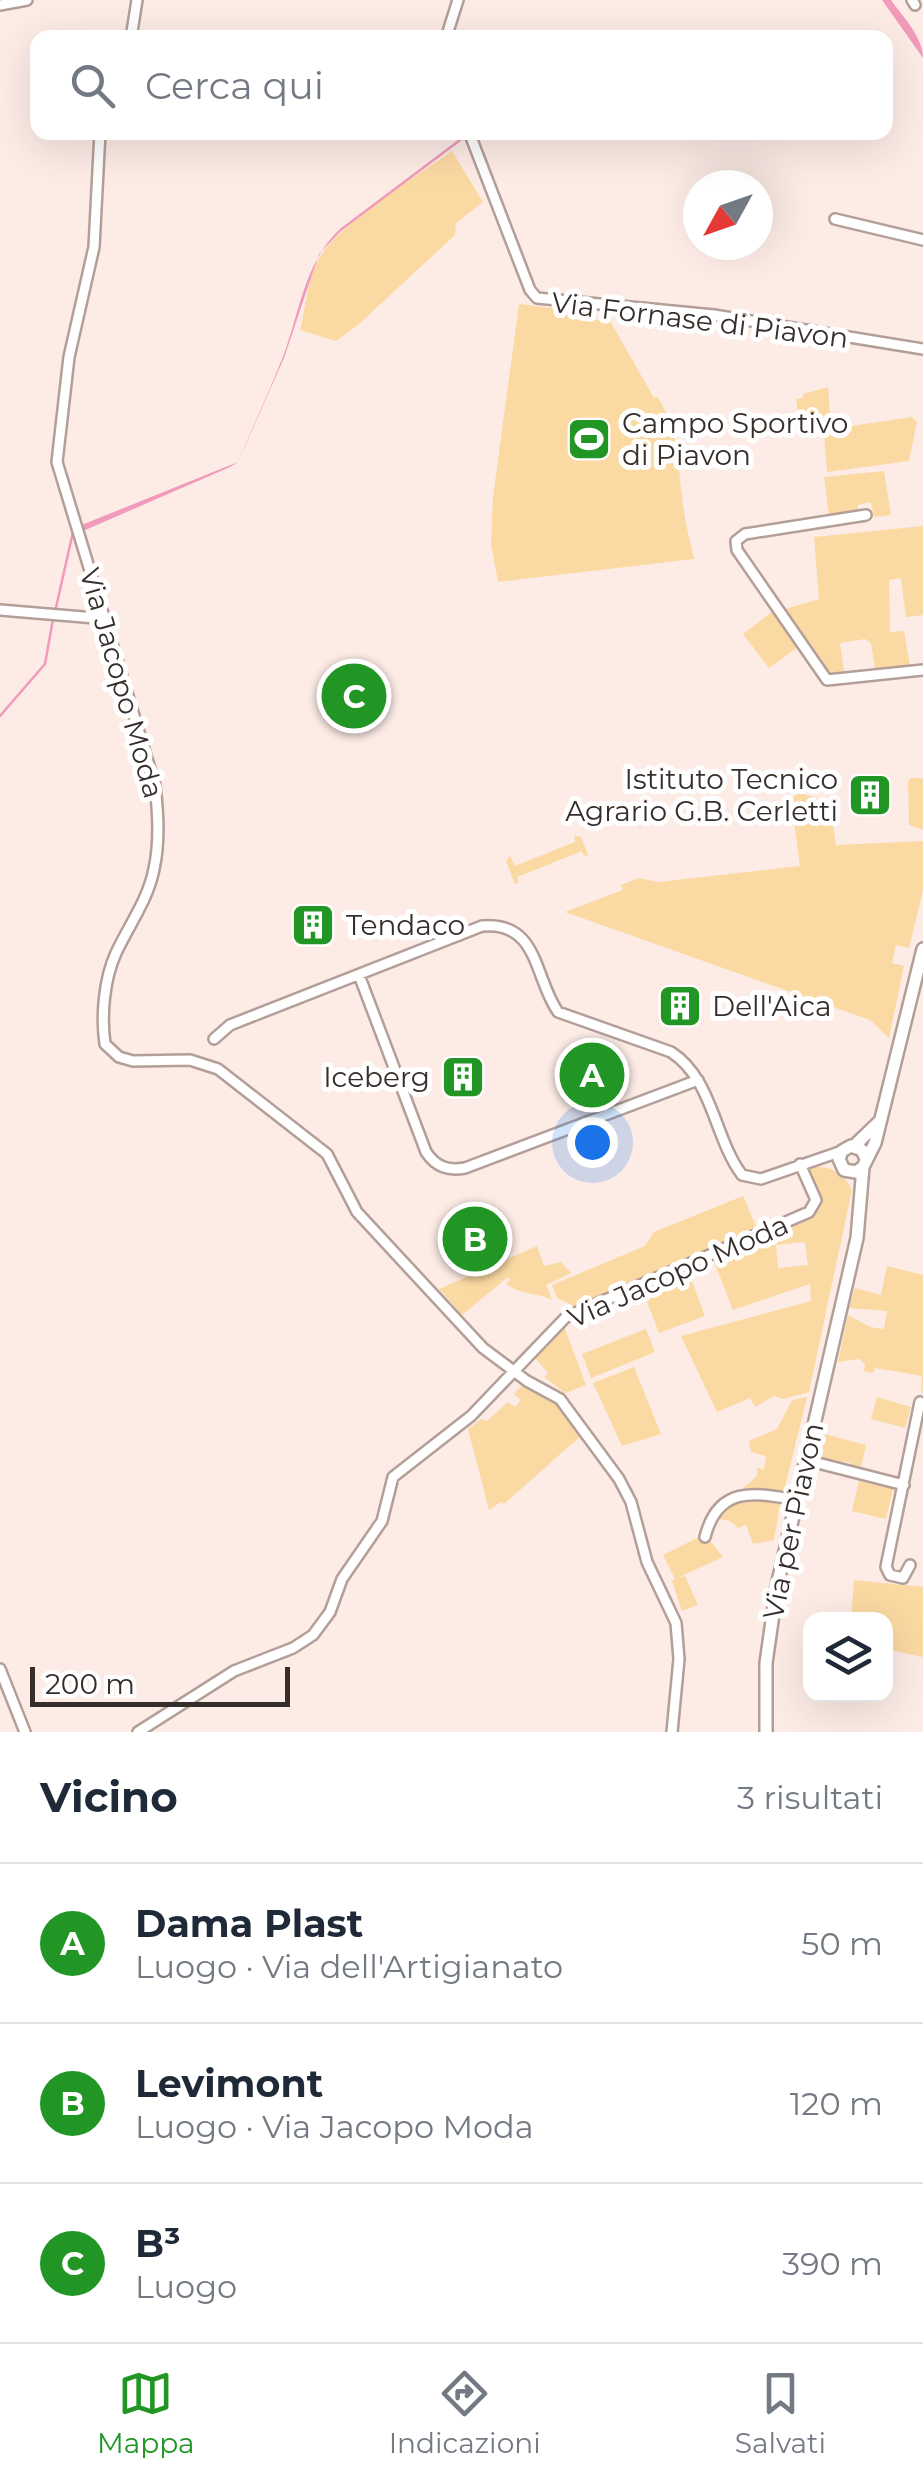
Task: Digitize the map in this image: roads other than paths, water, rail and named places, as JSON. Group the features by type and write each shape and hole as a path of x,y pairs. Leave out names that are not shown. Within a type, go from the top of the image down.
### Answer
{"main road":[{"path":"856,1166 875,1143 923,949"},
{"path":"856,1166 839,1159 880,1121"},
{"path":"848,1149 862,1150 856,1166"},
{"name":"Via per Piavon","path":"766,1732 764,1694 769,1635 862,1204 856,1166"}],"street":[{"path":"0,5 27,0"},
{"path":"132,30 137,0"},
{"path":"449,30 458,0"},
{"name":"Via Jacopo Moda","path":"100,140 94,247 69,357 57,462 156,785 158,835 145,898 111,968 103,1024 105,1044 119,1057 133,1061 206,1063 326,1154 357,1212 482,1348 560,1399 597,1446 631,1502 648,1562 676,1622 679,1660 672,1732"},
{"name":"Via Fornase di Piavon","path":"472,140 530,290 537,298 714,315 923,349"},
{"path":"835,219 923,240"},
{"path":"866,515 745,534 736,541 736,550 827,680 923,670"},
{"path":"0,610 107,620"},
{"path":"214,1039 230,1025 482,926 504,928 516,933 526,944 558,1012 671,1052 686,1064 698,1080 742,1174 761,1178 848,1149"},
{"path":"359,974 426,1152 432,1161 445,1168 465,1168 698,1080"},
{"path":"814,1161 856,1166"},
{"name":"Via Jacopo Moda","path":"512,1370 566,1318 581,1309 810,1212 816,1200 800,1164"},
{"path":"138,1732 234,1671 293,1648 313,1635 330,1612 342,1580 382,1521 393,1478 471,1416 512,1370"},
{"path":"910,1566 904,1578 890,1576 886,1567 920,1402"},
{"path":"806,1460 904,1485"},
{"path":"706,1537 713,1512 734,1497 744,1494 797,1500"},
{"path":"0,1669 25,1732"}],"waterway":[{"path":"55,612 73,532"},
{"path":"0,716 45,664 53,619"}],"place":[{"name":"Campo Sportivo di Piavon","path":"589,439"},
{"name":"B³","path":"354,696"},
{"name":"Istituto Tecnico Agrario G.B. Cerletti","path":"870,795"},
{"name":"Tendaco","path":"313,925"},
{"name":"Dell'Aica","path":"680,1006"},
{"name":"Dama Plast","path":"592,1075"},
{"name":"Iceberg","path":"463,1077"},
{"name":"Levimont","path":"475,1239"}]}
